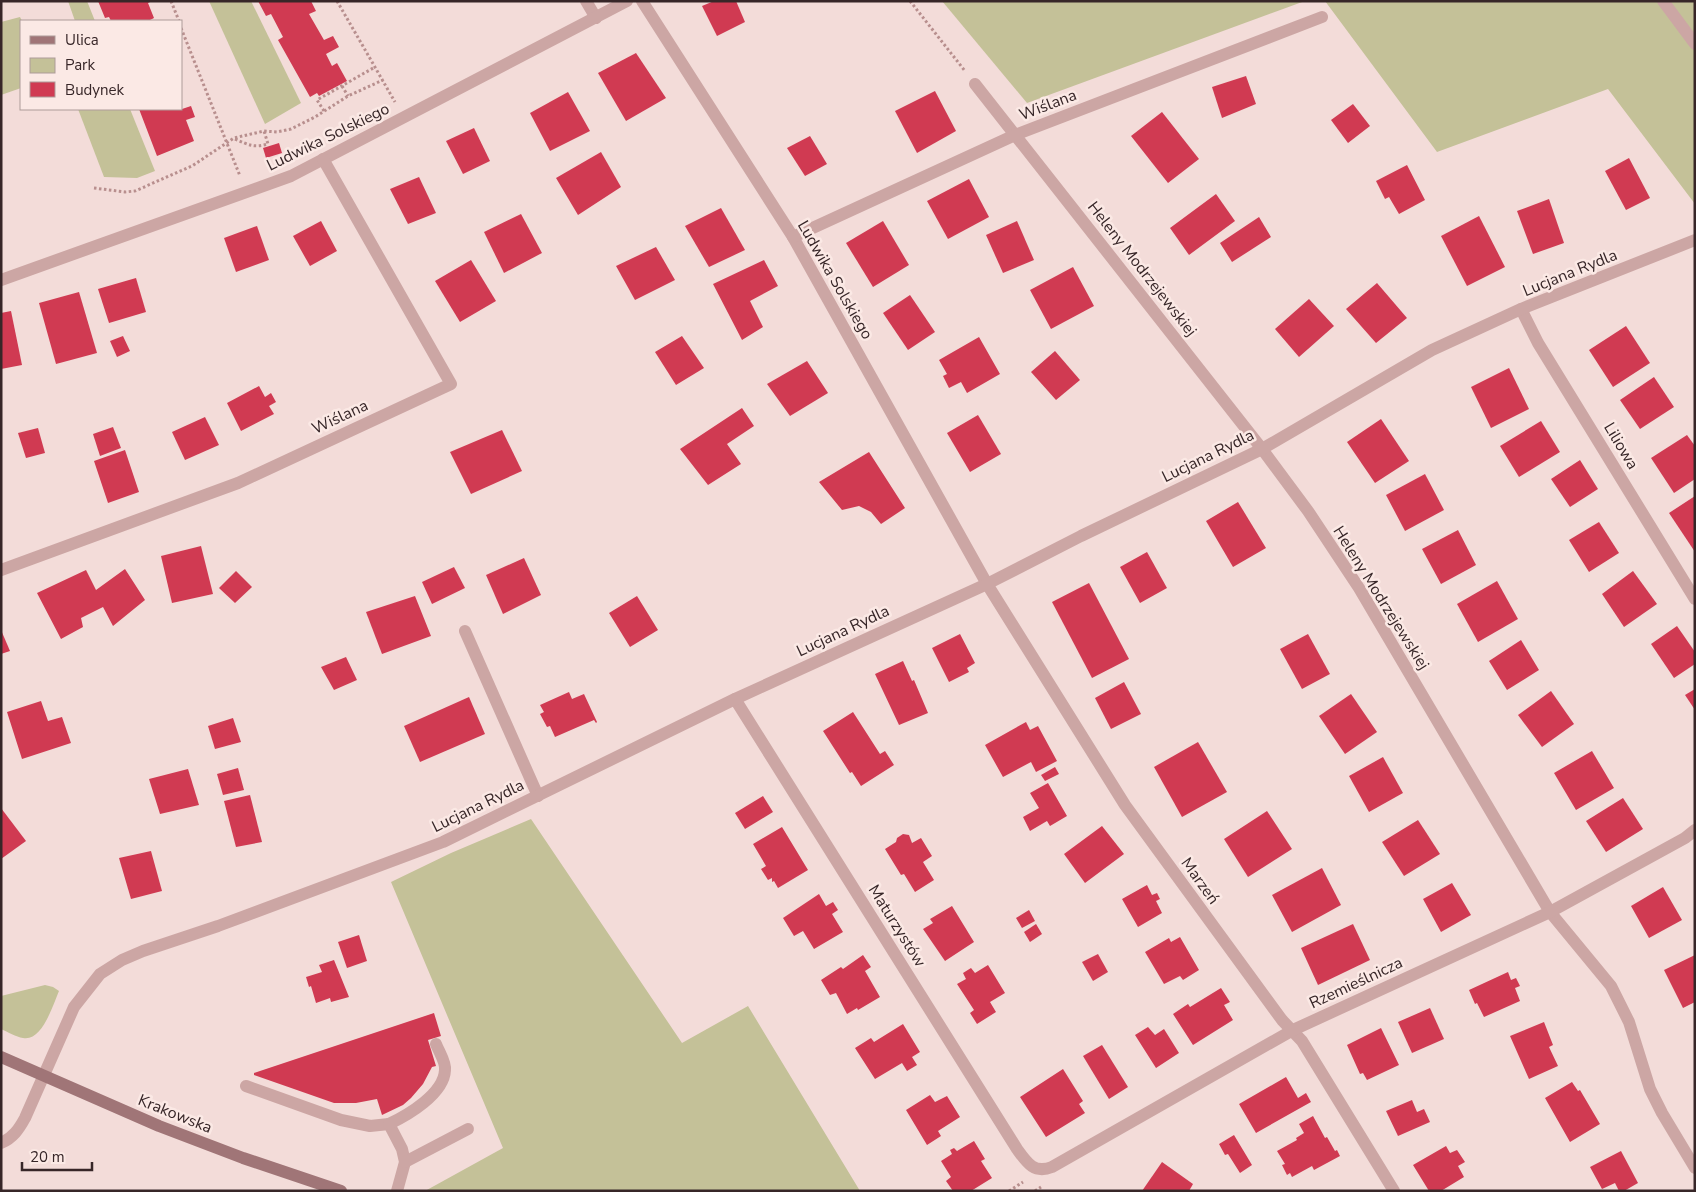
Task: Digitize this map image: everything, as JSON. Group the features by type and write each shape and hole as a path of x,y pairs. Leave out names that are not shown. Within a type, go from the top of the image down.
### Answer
{"main road":[{"name":"Krakowska","path":"1,1057 159,1126 243,1158 341,1191"}],"street":[{"path":"586,1 596,18"},
{"name":"Ludwika Solskiego","path":"1,280 291,176 627,1"},
{"name":"Ludwika Solskiego","path":"642,1 793,237 987,584"},
{"path":"1663,1 1695,44"},
{"name":"Wiślana","path":"793,237 1016,135 1322,17"},
{"name":"Heleny Modrzejewskiej","path":"976,84 1262,449 1308,511 1358,588 1550,912 1611,986 1629,1022 1650,1089 1695,1168"},
{"name":"Wiślana","path":"1,570 238,482 451,384 323,159"},
{"name":"Lucjana Rydla","path":"1,1143 9,1139 20,1128 74,1007 100,974 122,960 443,842 735,699 987,584 1081,536 1262,449 1432,350 1521,310 1695,240"},
{"name":"Liliowa","path":"1521,310 1538,343 1695,599"},
{"name":"Marzeń","path":"987,584 1130,812 1282,1020 1302,1041 1394,1191"},
{"path":"465,631 538,796"},
{"name":"Maturzystów","path":"735,699 1017,1149 1026,1161 1035,1168"},
{"name":"Rzemieślnicza","path":"1035,1168 1043,1171 1052,1168 1293,1030 1550,912 1684,838 1695,830"},
{"path":"246,1086 341,1120 370,1126 390,1124 425,1102 444,1078 446,1068 436,1044"},
{"path":"390,1124 402,1149 405,1162 397,1191"},
{"path":"405,1162 468,1129"}],"path":[{"path":"171,1 179,20"},
{"path":"337,1 399,108"},
{"path":"910,1 976,84"},
{"path":"182,31 242,182"},
{"path":"324,111 317,100 375,67"},
{"path":"94,188 125,192 135,191 192,166 234,138 264,131 277,132 291,129 348,96 382,80"},
{"path":"342,86 348,96"},
{"path":"234,138 252,146 268,144 264,131"},
{"path":"1009,1191 1023,1182"}],"green space":[{"path":"68,1 87,1 95,20 75,20"},
{"path":"209,1 251,1 301,103 265,124"},
{"path":"942,1 1305,1 1027,103"},
{"path":"1325,1 1695,1 1695,204 1608,89 1437,152"},
{"path":"20,17 22,20 20,88 1,95 1,22"},
{"path":"78,110 130,110 155,171 137,178 104,177"},
{"path":"531,819 682,1043 748,1006 860,1191 425,1191 503,1148 391,882 451,853"},
{"path":"45,985 59,991 46,1021 36,1034 30,1038 23,1038 1,1029 1,996"}],"building":[{"path":"98,1 152,1 148,3 154,18 150,20 110,20 109,17 105,18"},
{"path":"258,1 311,1 316,11 309,14 324,40 333,36 339,47 326,54 332,66 337,63 347,81 319,96 317,93 310,97 278,40 283,37 271,14 266,16"},
{"path":"714,1 736,1 745,22 717,36 702,6"},
{"path":"636,53 666,98 626,121 598,73"},
{"path":"1246,76 1256,104 1222,118 1212,87"},
{"path":"935,91 956,131 917,153 895,111"},
{"path":"568,92 590,131 550,151 530,113"},
{"path":"1353,104 1370,126 1348,143 1331,120"},
{"path":"191,106 195,117 186,120 194,141 157,156 139,110 182,109"},
{"path":"1162,112 1199,159 1168,183 1131,136"},
{"path":"474,128 490,161 463,174 446,141"},
{"path":"810,136 827,164 805,176 787,148"},
{"path":"279,143 282,153 266,158 263,148"},
{"path":"601,152 621,187 578,215 556,178"},
{"path":"1629,158 1650,198 1626,210 1605,171"},
{"path":"1407,165 1425,200 1399,214 1389,197 1385,199 1376,181"},
{"path":"419,177 436,213 408,224 390,189"},
{"path":"969,179 989,217 948,239 927,201"},
{"path":"1216,194 1235,221 1189,255 1170,228"},
{"path":"1549,199 1564,243 1533,254 1517,211"},
{"path":"721,208 745,250 709,267 685,226"},
{"path":"521,214 542,253 504,273 484,232"},
{"path":"1479,216 1505,267 1467,286 1441,236"},
{"path":"1259,217 1271,237 1232,262 1220,243"},
{"path":"321,221 337,251 310,266 293,236"},
{"path":"883,221 909,265 873,287 846,243"},
{"path":"1017,221 1034,260 1003,273 986,235"},
{"path":"257,226 269,260 236,272 224,238"},
{"path":"656,247 675,280 635,300 616,266"},
{"path":"471,260 496,301 460,322 435,281"},
{"path":"764,260 778,286 750,301 763,327 742,340 713,284"},
{"path":"1073,267 1094,306 1051,329 1030,290"},
{"path":"136,278 146,312 109,323 98,289"},
{"path":"1377,283 1407,318 1376,343 1346,309"},
{"path":"79,292 97,353 56,364 39,303"},
{"path":"910,295 935,332 908,350 883,313"},
{"path":"1309,299 1334,326 1299,357 1275,329"},
{"path":"11,311 22,365 1,369 1,313"},
{"path":"1626,326 1650,363 1613,387 1589,350"},
{"path":"123,336 130,351 117,357 110,341"},
{"path":"682,336 704,368 676,385 655,352"},
{"path":"979,337 1000,374 967,393 961,382 949,388 943,376 947,374 939,360"},
{"path":"1055,351 1080,380 1056,400 1031,372"},
{"path":"807,361 828,393 790,416 767,384"},
{"path":"1509,368 1529,409 1491,428 1471,387"},
{"path":"1654,377 1674,407 1640,429 1620,400"},
{"path":"259,386 265,397 271,393 276,402 269,406 274,414 241,431 227,403"},
{"path":"742,408 754,426 727,444 741,464 708,485 680,449"},
{"path":"978,415 1001,454 970,472 947,433"},
{"path":"205,417 219,445 185,460 172,432"},
{"path":"1381,419 1409,461 1375,483 1347,442"},
{"path":"1541,421 1560,452 1519,477 1500,446"},
{"path":"113,427 121,448 100,456 93,434"},
{"path":"38,428 45,453 26,458 18,433"},
{"path":"502,430 522,471 471,494 450,452"},
{"path":"1687,435 1695,446 1695,479 1674,493 1651,458"},
{"path":"125,450 139,492 108,503 94,461"},
{"path":"869,452 905,508 881,524 871,512 859,506 842,510 819,482"},
{"path":"1580,460 1598,489 1570,507 1551,479"},
{"path":"1425,474 1444,510 1405,531 1386,495"},
{"path":"1695,496 1695,552 1669,513"},
{"path":"1238,502 1266,548 1233,567 1206,521"},
{"path":"1599,522 1619,553 1589,572 1569,540"},
{"path":"1458,530 1476,565 1441,584 1422,549"},
{"path":"201,546 213,594 172,603 161,556"},
{"path":"1147,552 1167,588 1140,603 1120,567"},
{"path":"524,558 541,595 503,614 486,575"},
{"path":"454,567 465,588 432,604 422,582"},
{"path":"125,569 145,600 113,626 103,607 81,618 83,627 61,639 37,593 86,570 96,590"},
{"path":"236,571 252,587 235,603 219,588"},
{"path":"1633,571 1657,604 1624,627 1602,594"},
{"path":"1497,581 1518,619 1478,642 1457,604"},
{"path":"1089,583 1129,659 1092,678 1052,602"},
{"path":"415,596 431,636 382,654 366,612"},
{"path":"637,596 658,630 630,647 609,613"},
{"path":"1677,626 1695,652 1695,664 1674,678 1651,644"},
{"path":"1,630 10,651 1,654"},
{"path":"960,634 975,663 967,668 969,672 949,682 932,648"},
{"path":"1308,634 1330,674 1302,689 1280,649"},
{"path":"1521,640 1539,670 1507,690 1489,661"},
{"path":"346,657 357,680 334,690 321,667"},
{"path":"903,661 912,681 914,680 928,713 899,725 875,674"},
{"path":"1124,682 1141,714 1111,729 1095,698"},
{"path":"1695,689 1695,710 1685,695"},
{"path":"1551,691 1574,724 1542,747 1518,715"},
{"path":"569,692 572,699 584,694 597,722 594,720 555,737 550,726 547,727 540,714 544,712 540,705"},
{"path":"1351,694 1377,732 1345,754 1319,716"},
{"path":"469,697 485,734 420,762 404,726"},
{"path":"41,701 48,721 62,717 71,743 22,759 7,712"},
{"path":"853,712 880,754 885,751 894,765 861,786 852,772 850,773 823,731"},
{"path":"233,718 241,742 215,749 208,726"},
{"path":"1026,722 1030,730 1038,726 1057,761 1036,772 1031,762 1003,777 985,745"},
{"path":"1198,742 1227,792 1182,817 1154,767"},
{"path":"1592,751 1614,788 1576,810 1554,773"},
{"path":"1383,757 1403,793 1369,812 1349,776"},
{"path":"1055,767 1059,774 1045,781 1041,775"},
{"path":"238,768 244,790 223,795 217,774"},
{"path":"188,769 199,805 160,814 149,779"},
{"path":"1048,783 1067,816 1050,826 1047,821 1030,831 1023,817 1039,808 1030,793"},
{"path":"250,795 262,842 236,847 224,801"},
{"path":"763,796 773,812 745,829 735,813"},
{"path":"1623,798 1643,829 1606,852 1586,821"},
{"path":"1,808 26,841 1,859"},
{"path":"1267,811 1292,849 1248,877 1224,839"},
{"path":"1418,820 1440,854 1404,876 1382,842"},
{"path":"1102,826 1124,854 1085,883 1064,854"},
{"path":"782,827 808,870 778,888 774,881 772,882 772,878 768,880 761,869 766,866 753,844"},
{"path":"903,834 909,835 912,843 921,838 932,856 923,862 934,880 915,892 904,874 901,875 885,849 896,842 897,838"},
{"path":"151,851 162,891 131,899 119,858"},
{"path":"1322,868 1341,905 1292,932 1272,895"},
{"path":"1452,883 1471,915 1441,932 1423,899"},
{"path":"1147,885 1152,895 1157,893 1160,899 1156,901 1162,913 1138,927 1122,899"},
{"path":"1663,887 1682,920 1649,938 1631,906"},
{"path":"819,894 826,906 833,902 838,910 832,914 843,932 814,949 803,931 794,936 783,918"},
{"path":"952,906 974,942 945,961 923,929 933,923 930,919"},
{"path":"1029,910 1035,921 1022,928 1016,918"},
{"path":"1036,924 1042,934 1030,942 1024,932"},
{"path":"1353,924 1370,960 1318,985 1301,948"},
{"path":"359,935 367,961 347,968 338,942"},
{"path":"1180,937 1199,970 1183,980 1180,976 1164,984 1145,952 1169,938 1171,942"},
{"path":"1098,954 1108,972 1093,981 1082,962"},
{"path":"863,955 871,967 865,971 880,997 847,1014 836,993 830,995 821,980 841,967 843,969"},
{"path":"1695,955 1695,1002 1683,1008 1664,970"},
{"path":"334,960 349,997 331,1002 330,998 316,1003 306,977 322,972 319,965"},
{"path":"988,965 1005,993 990,1002 996,1012 977,1024 970,1013 974,1010 957,984 966,979 963,973 971,968 975,973"},
{"path":"1508,972 1511,980 1516,978 1520,986 1515,988 1520,1001 1484,1017 1477,1003 1475,1004 1469,990"},
{"path":"1221,988 1230,1002 1224,1005 1233,1020 1193,1045 1173,1014 1188,1004 1190,1007"},
{"path":"1430,1008 1444,1039 1412,1053 1398,1022"},
{"path":"434,1013 441,1036 428,1040 436,1066 432,1067 423,1084 411,1098 403,1105 382,1115 377,1099 356,1103 334,1103 254,1075 254,1073"},
{"path":"1544,1022 1553,1045 1549,1047 1558,1066 1529,1079 1510,1036"},
{"path":"903,1024 920,1052 912,1057 917,1065 907,1071 902,1063 875,1079 855,1048 871,1038 874,1042"},
{"path":"1148,1027 1155,1035 1164,1029 1179,1053 1156,1068 1135,1035"},
{"path":"1381,1028 1399,1065 1367,1080 1363,1073 1360,1074 1347,1045"},
{"path":"1102,1045 1128,1087 1109,1099 1083,1056"},
{"path":"1063,1069 1083,1101 1079,1104 1085,1113 1046,1137 1020,1097"},
{"path":"1286,1077 1298,1098 1306,1093 1311,1102 1256,1133 1239,1104"},
{"path":"1572,1082 1578,1091 1580,1090 1600,1124 1570,1142 1545,1098"},
{"path":"930,1095 935,1102 947,1096 960,1117 938,1131 941,1136 927,1145 906,1110"},
{"path":"1412,1100 1417,1112 1424,1109 1430,1122 1398,1136 1386,1111"},
{"path":"1313,1116 1325,1138 1327,1137 1340,1156 1314,1170 1312,1166 1292,1177 1290,1173 1287,1175 1282,1165 1285,1164 1277,1151 1297,1140 1296,1138 1304,1133 1299,1124"},
{"path":"1234,1135 1252,1165 1240,1173 1228,1154 1225,1155 1219,1144"},
{"path":"974,1141 985,1159 981,1161 992,1178 971,1191 953,1191 946,1181 951,1177 941,1161 952,1154 950,1150 954,1148 957,1151"},
{"path":"1446,1146 1450,1153 1457,1150 1465,1162 1458,1166 1464,1177 1441,1191 1429,1191 1413,1165"},
{"path":"1621,1151 1638,1183 1624,1191 1619,1191 1615,1183 1602,1189 1590,1167"},
{"path":"1162,1162 1193,1184 1189,1191 1142,1191"}]}
